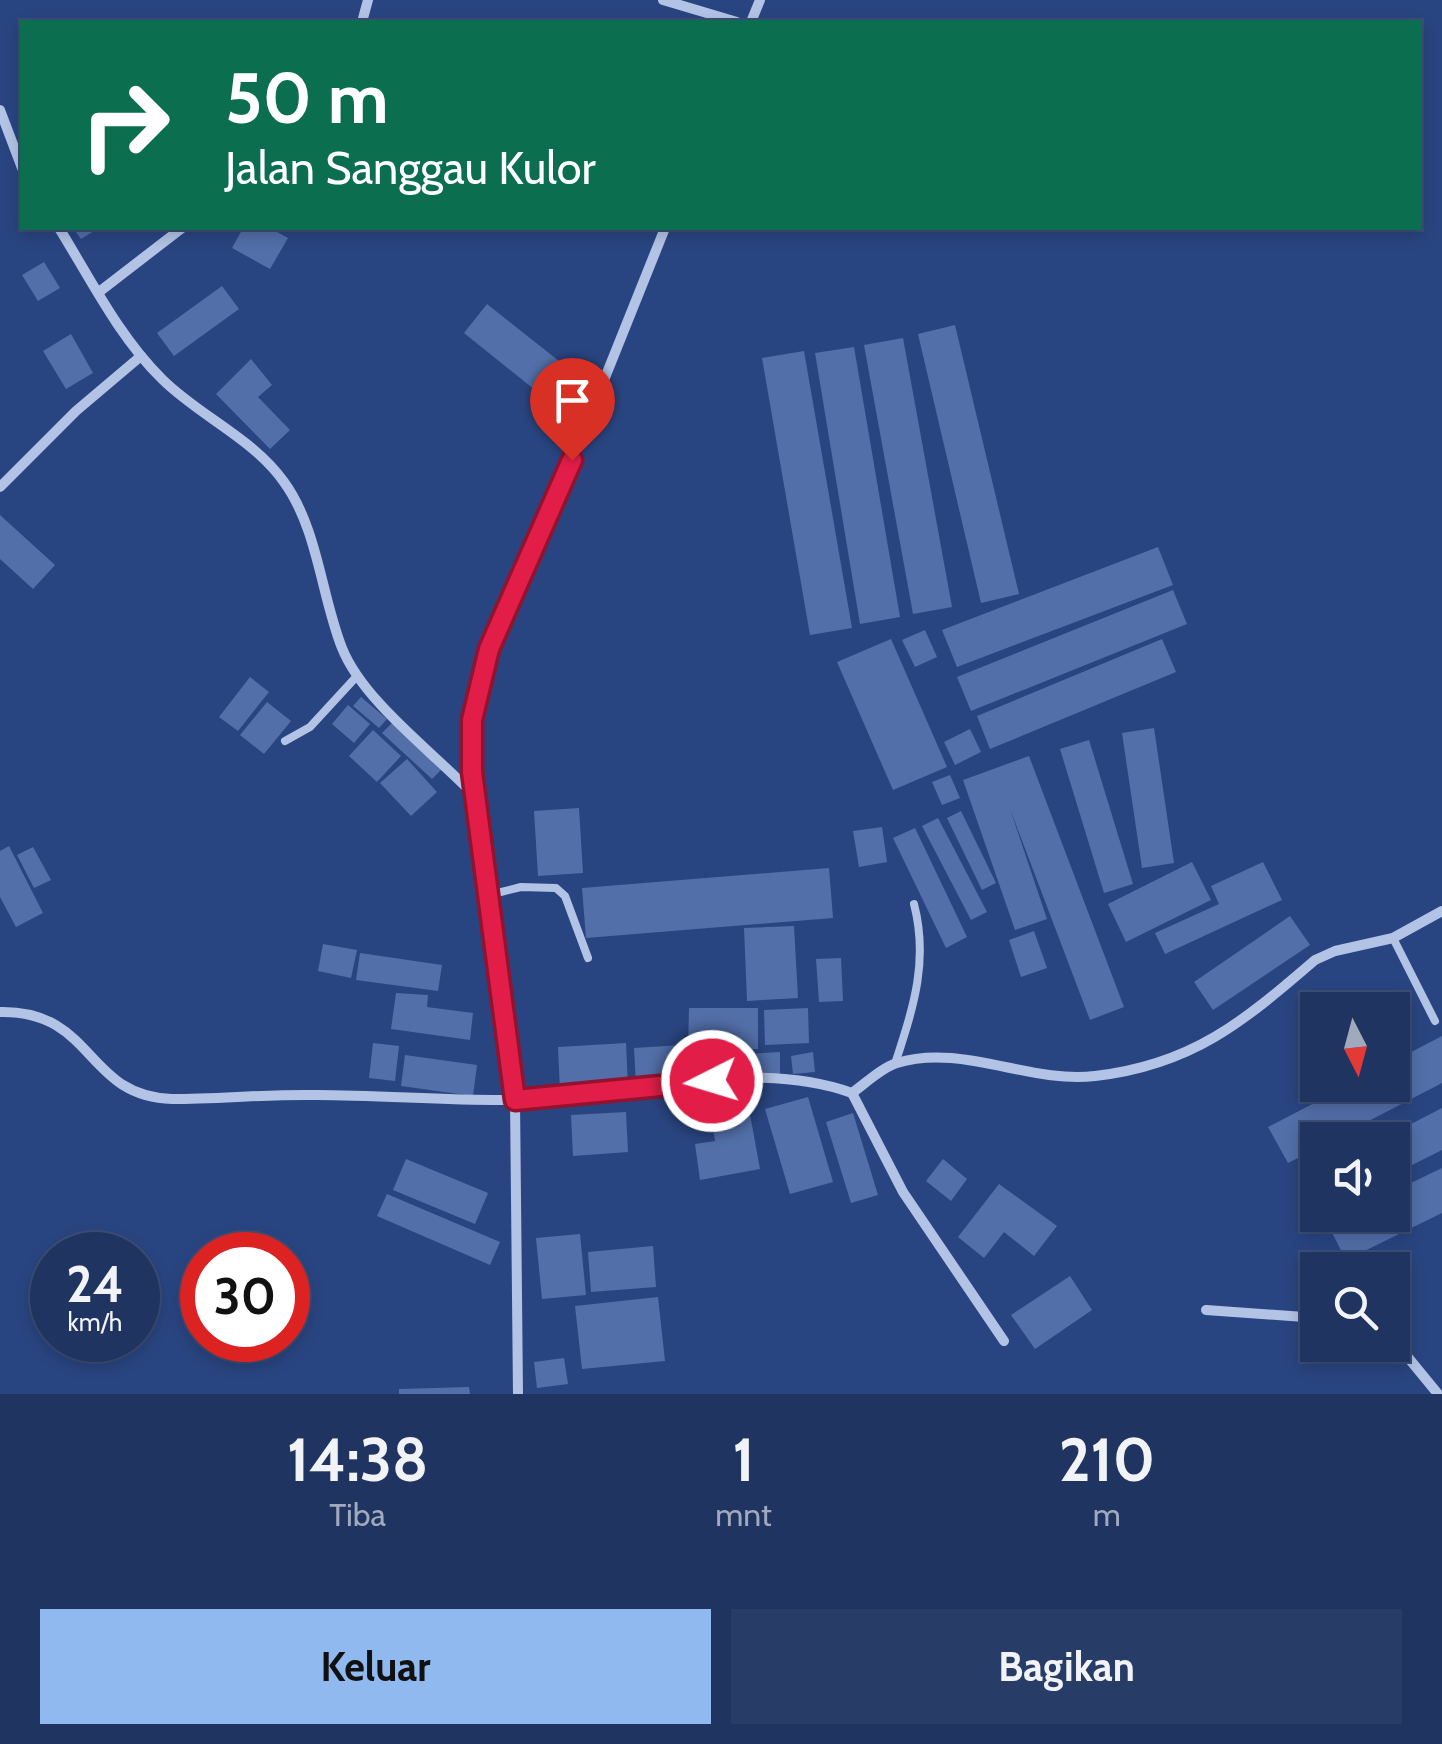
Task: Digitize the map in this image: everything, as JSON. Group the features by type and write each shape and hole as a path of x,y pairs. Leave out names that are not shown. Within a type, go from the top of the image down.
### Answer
{"street":[{"path":"663,0 730,20"},
{"path":"0,110 2,124 20,164"},
{"path":"60,230 98,292 164,382 263,458 286,484 306,529 342,650 357,676 476,797"},
{"path":"98,292 179,230"},
{"path":"518,1394 515,1100 476,797 472,720 489,649 572,460 664,230"},
{"path":"0,487 76,411 142,356"},
{"path":"852,1093 895,1064 952,1060 1055,1077 1092,1077 1153,1066 1206,1045 1315,960 1393,938 1442,911"},
{"path":"0,1012 25,1011 50,1018 74,1034 112,1080 138,1097 316,1095 515,1100 763,1080 805,1080 852,1093 903,1192 1004,1341"},
{"path":"1206,1310 1300,1317"},
{"path":"1410,1361 1438,1394"}],"lane":[{"path":"285,741 310,728 357,676"},
{"path":"490,895 521,887 556,888 565,896 588,958"},
{"path":"895,1064 922,976 921,932 914,904"},
{"path":"1393,938 1435,1021"}],"building":[{"path":"74,230 96,230 81,239"},
{"path":"242,230 274,230 288,238 270,269 232,248"},
{"path":"44,262 60,288 38,301 22,275"},
{"path":"222,286 239,309 174,356 157,333"},
{"path":"487,304 559,361 535,390 464,333"},
{"path":"955,325 1019,594 981,603 918,334"},
{"path":"71,334 93,373 66,389 43,351"},
{"path":"903,338 952,607 913,614 864,345"},
{"path":"854,347 900,617 860,624 815,353"},
{"path":"804,351 852,628 810,635 762,358"},
{"path":"251,359 272,385 258,397 290,430 270,449 216,394"},
{"path":"0,515 55,565 33,589 0,559"},
{"path":"1158,547 1173,585 957,667 942,630"},
{"path":"1173,590 1187,624 971,711 957,677"},
{"path":"925,630 937,657 915,667 902,640"},
{"path":"891,639 947,767 893,790 837,662"},
{"path":"1162,639 1176,672 990,749 977,716"},
{"path":"250,677 269,692 238,731 219,717"},
{"path":"361,697 387,719 379,728 353,706"},
{"path":"267,702 291,721 264,754 240,735"},
{"path":"348,705 370,724 354,743 332,724"},
{"path":"392,723 441,770 432,779 382,733"},
{"path":"1154,728 1174,863 1142,868 1122,733"},
{"path":"970,729 981,752 955,765 944,742"},
{"path":"373,730 401,756 377,782 349,756"},
{"path":"1089,740 1133,884 1104,893 1060,749"},
{"path":"1029,756 1124,1007 1090,1020 1010,809 1047,919 1015,930 963,780"},
{"path":"407,759 437,792 411,816 380,783"},
{"path":"950,775 960,798 942,805 932,782"},
{"path":"579,808 583,873 538,876 534,811"},
{"path":"961,811 996,883 982,890 947,818"},
{"path":"938,818 987,912 971,920 922,826"},
{"path":"882,827 887,862 859,867 853,831"},
{"path":"915,828 967,937 946,948 893,838"},
{"path":"9,846 43,913 16,927 0,897 0,851"},
{"path":"33,847 51,880 34,888 17,855"},
{"path":"1192,862 1211,900 1126,942 1108,904"},
{"path":"1263,862 1282,900 1165,954 1155,933 1219,904 1211,886"},
{"path":"829,868 833,918 586,938 582,888"},
{"path":"1290,916 1310,945 1213,1010 1194,982"},
{"path":"794,926 798,998 747,1001 744,928"},
{"path":"1034,931 1047,968 1021,977 1009,940"},
{"path":"323,944 357,950 351,978 318,971"},
{"path":"360,953 442,965 438,991 356,980"},
{"path":"841,958 843,1001 819,1002 816,959"},
{"path":"396,993 428,995 427,1007 473,1013 470,1040 391,1029"},
{"path":"689,1008 758,1008 758,1049 688,1049"},
{"path":"808,1008 809,1043 765,1045 764,1010"},
{"path":"1442,1036 1442,1083 1410,1100 1410,1053"},
{"path":"373,1043 399,1046 395,1081 369,1078"},
{"path":"626,1043 628,1088 560,1091 558,1047"},
{"path":"682,1045 684,1082 636,1085 634,1048"},
{"path":"780,1052 780,1074 698,1079 697,1057"},
{"path":"813,1052 815,1072 793,1074 791,1056"},
{"path":"405,1055 477,1065 473,1096 401,1086"},
{"path":"808,1097 833,1182 790,1194 765,1109"},
{"path":"1316,1102 1405,1102 1367,1122 1300,1122 1300,1157 1288,1163 1268,1127"},
{"path":"1442,1108 1442,1150 1410,1166 1410,1125"},
{"path":"749,1109 760,1169 700,1180 695,1144 715,1141 711,1116"},
{"path":"626,1112 628,1152 573,1156 571,1115"},
{"path":"853,1113 878,1195 851,1203 826,1122"},
{"path":"406,1159 488,1193 475,1224 393,1190"},
{"path":"943,1159 967,1179 951,1201 926,1181"},
{"path":"1442,1168 1442,1213 1410,1229 1410,1183"},
{"path":"999,1184 1057,1226 1034,1256 1004,1232 984,1258 958,1237"},
{"path":"387,1194 500,1242 490,1265 377,1216"},
{"path":"1332,1232 1403,1232 1362,1252 1342,1252"},
{"path":"580,1234 586,1295 542,1299 536,1238"},
{"path":"653,1246 656,1287 591,1292 588,1252"},
{"path":"1070,1276 1092,1310 1035,1349 1011,1315"},
{"path":"658,1297 665,1361 582,1369 575,1306"},
{"path":"564,1358 568,1384 537,1388 534,1362"},
{"path":"469,1387 470,1394 399,1394 399,1389"}],"route":[{"path":"572,460 489,649 472,720 472,772 502,977 515,1100 712,1081"}]}
